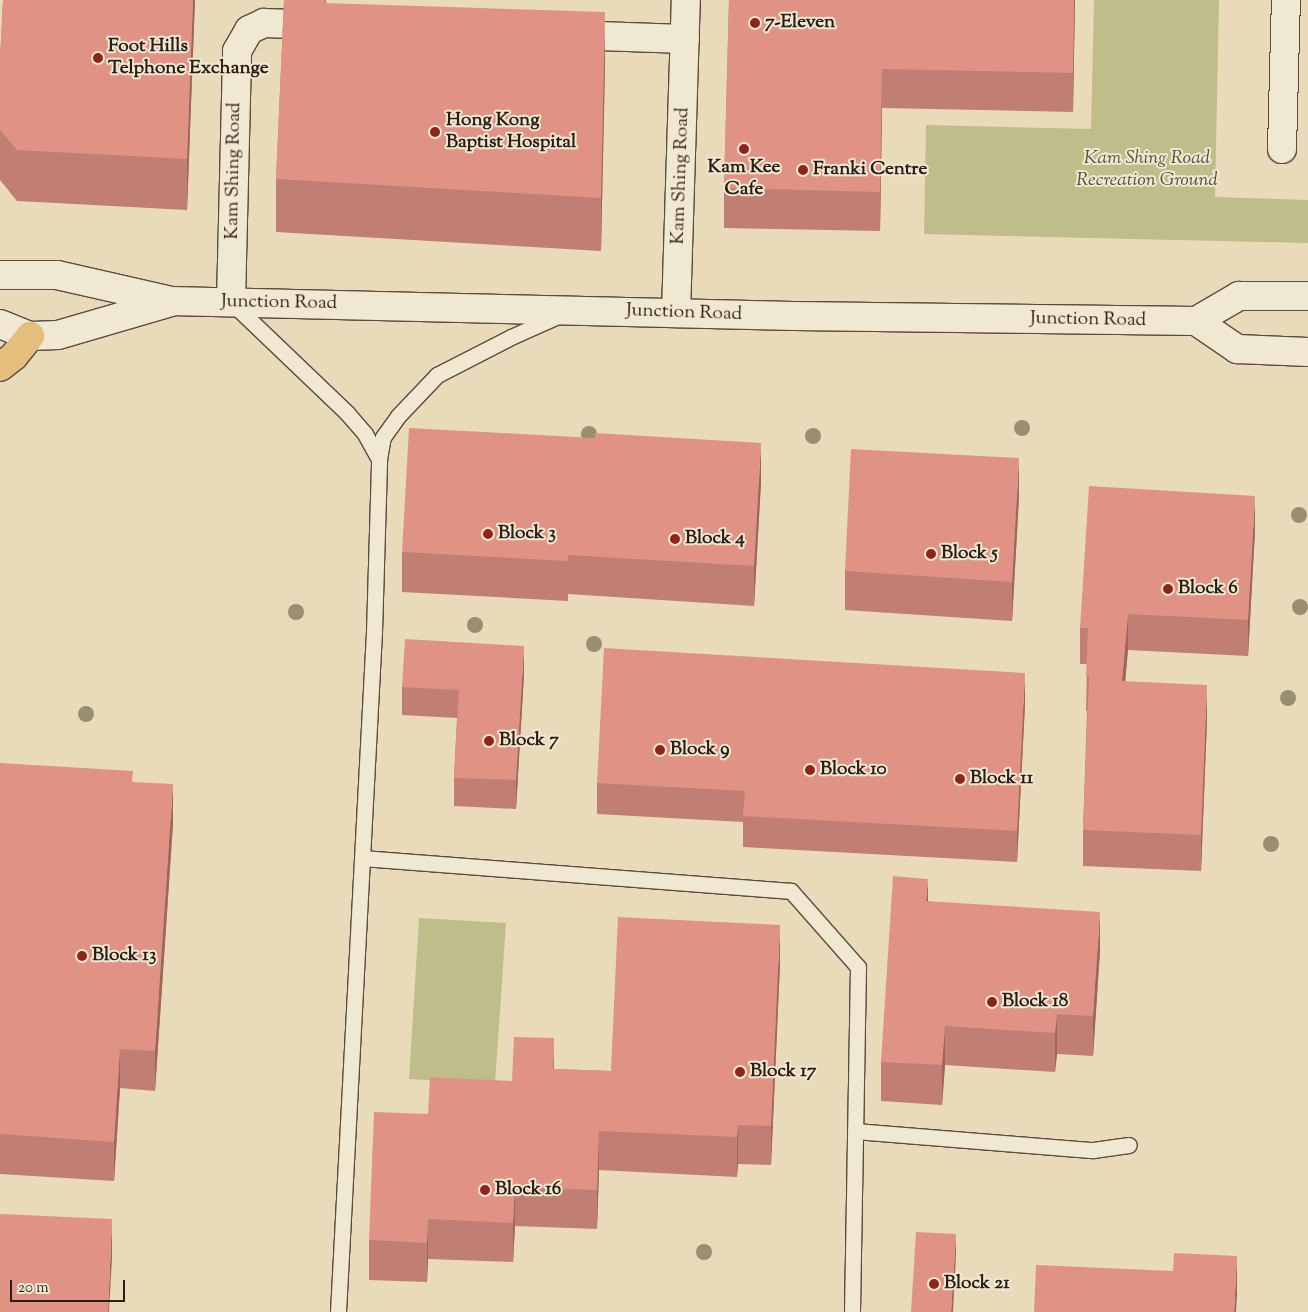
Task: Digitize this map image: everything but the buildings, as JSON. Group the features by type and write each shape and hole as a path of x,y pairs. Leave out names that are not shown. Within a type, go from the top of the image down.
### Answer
{"main road":[{"name":"Kam Shing Road","path":"676,313 686,0"},
{"path":"1282,149 1286,0"},
{"name":"Kam Shing Road","path":"231,302 237,51 249,30 264,23 342,26"},
{"path":"547,34 685,39"},
{"name":"Junction Road","path":"0,275 56,275 171,301 676,313 1196,321"},
{"path":"1308,296 1239,296 1196,321 1237,348 1308,352"},
{"name":"Junction Road","path":"0,324 30,336 58,335 171,301"},
{"path":"0,367 14,356 30,336"}],"lane":[{"path":"231,302 347,413 365,434 379,459"},
{"path":"338,1312 374,632 379,459 383,437 398,416 437,375 511,337 573,310"},
{"path":"363,858 791,891 858,966 852,1312"},
{"path":"855,1131 1093,1150 1129,1145"}],"green space":[{"name":"Kam Shing Road Recreation Ground","path":"1094,0 1219,0 1215,197 1308,200 1308,243 924,234 926,125 1091,129"},
{"path":"419,918 506,923 495,1084 409,1079"}],"place":[{"name":"7-Eleven","path":"755,23"},
{"name":"Foot Hills Telphone Exchange","path":"98,58"},
{"name":"Hong Kong Baptist Hospital","path":"435,132"},
{"name":"Kam Kee Cafe","path":"744,149"},
{"name":"Franki Centre","path":"803,170"},
{"name":"Block 3","path":"488,534"},
{"name":"Block 4","path":"675,539"},
{"name":"Block 5","path":"931,554"},
{"name":"Block 6","path":"1168,589"},
{"name":"Block 7","path":"489,741"},
{"name":"Block 9","path":"660,750"},
{"name":"Block 10","path":"810,770"},
{"name":"Block 11","path":"960,779"},
{"name":"Block 13","path":"82,956"},
{"name":"Block 18","path":"992,1002"},
{"name":"Block 17","path":"740,1072"},
{"name":"Block 16","path":"485,1190"},
{"name":"Block 21","path":"934,1284"}]}
